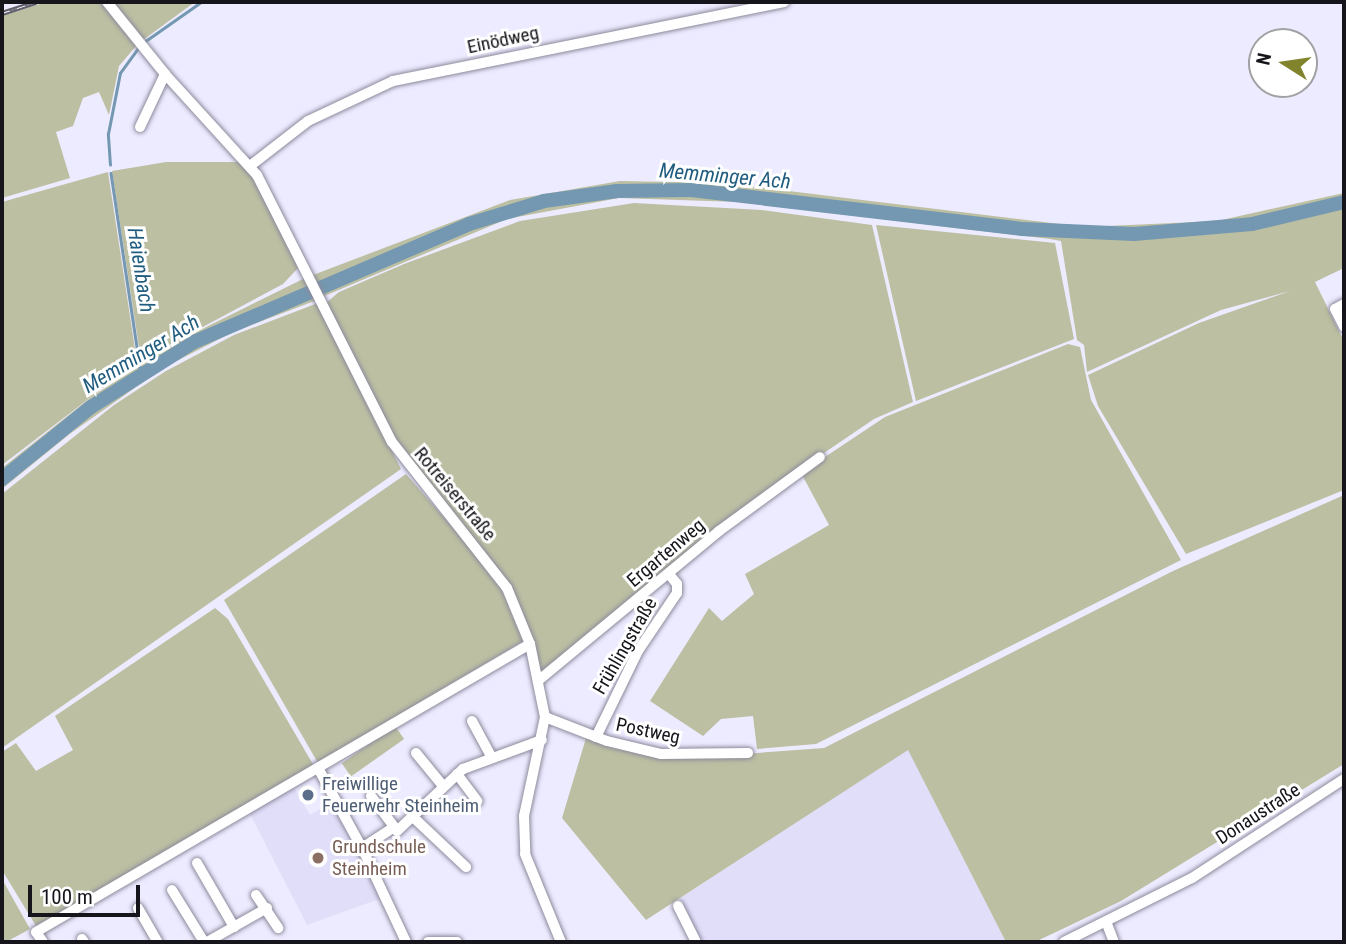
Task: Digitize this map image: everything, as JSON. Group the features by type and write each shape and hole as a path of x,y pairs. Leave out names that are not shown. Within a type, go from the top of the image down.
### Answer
{"street":[{"name":"Rotreiserstraße","path":"107,2 165,74 250,166 311,279 391,442 408,469 502,579 530,644 545,717 542,740 525,803 524,845 561,942"},
{"name":"Einödweg","path":"250,166 307,121 386,84 785,2"},
{"path":"141,127 165,74"},
{"path":"1344,304 1335,309 1344,327"},
{"name":"Ergartenweg","path":"539,680 669,574 820,457"},
{"name":"Frühlingstraße","path":"596,737 638,651 677,593 677,584 669,574"},
{"path":"39,937 318,768 530,644"},
{"name":"Postweg","path":"545,717 596,737 675,756 748,753"},
{"path":"472,721 492,758"},
{"path":"371,796 397,831 457,774 542,740"},
{"path":"416,753 443,786"},
{"path":"318,768 362,848 406,942"},
{"path":"457,774 477,801"},
{"name":"Donaustraße","path":"1064,942 1107,924 1192,878 1344,779"},
{"path":"413,817 466,867"},
{"path":"362,848 394,827"},
{"path":"197,863 234,927"},
{"path":"173,890 205,942 267,908"},
{"path":"256,895 278,928"},
{"path":"678,906 696,942"},
{"path":"138,908 159,942"},
{"path":"1107,924 1114,942"},
{"path":"428,942 457,942"}],"shaded area":[{"path":"908,749 1006,942 701,942 679,899"},
{"name":"Grundschule Steinheim","path":"293,786 310,815 335,801 382,898 307,925 249,812"}],"green space":[{"path":"46,2 103,2 137,45 119,66 109,115 99,92 83,98 73,126 56,132 70,178 2,198 2,16"},
{"path":"112,2 195,2 143,40"},
{"path":"166,162 240,162 254,177 299,267 283,284 141,360 112,171"},
{"path":"108,172 137,362 2,465 2,202"},
{"path":"620,181 722,183 1085,227 1217,221 1344,193 1344,268 1315,282 1344,341 1344,490 1186,554 1098,406 1088,375 1199,323 1290,291 1221,310 1087,372 1084,345 1077,340 1061,241 738,202 619,198 507,219 322,297 313,275 510,200"},
{"path":"634,203 762,210 872,225 913,402 874,419 796,472 541,672 500,571 408,462 326,303 339,292 404,264 520,221"},
{"path":"876,225 1055,243 1074,339 916,401"},
{"path":"307,277 317,300 233,332 163,368 71,433 2,489 2,468 94,395 184,338"},
{"path":"318,303 401,469 2,748 2,494 114,405 166,371 234,335"},
{"path":"1068,344 1080,347 1091,400 1181,560 816,744 757,749 753,716 721,719 703,736 650,701 709,608 722,621 754,594 745,574 829,525 801,473 885,417"},
{"path":"406,474 497,578 523,641 318,763 224,600"},
{"path":"1344,495 1344,764 1121,901 1035,942 1006,942 908,750 646,920 562,818 586,738 675,759 824,748 1173,571"},
{"path":"215,608 228,619 314,766 36,926 2,870 2,752 16,743 36,771 73,750 55,716"},
{"path":"395,726 404,739 351,776 342,763"},
{"path":"2,879 30,929 6,942 2,942"}],"waterway":[{"name":"Haienbach","path":"144,42 201,2"},
{"name":"Haienbach","path":"110,165 108,134 120,73 139,47"},
{"name":"Haienbach","path":"111,173 141,373"},
{"name":"Memminger Ach","path":"2,479 91,407 194,342 469,224 544,201 617,191 691,190 1022,229 1134,234 1252,224 1344,202"}],"railway":[{"path":"2,13 36,2"}],"place":[{"name":"Freiwillige Feuerwehr Steinheim","path":"308,795"},
{"name":"Grundschule Steinheim","path":"318,858"}]}
